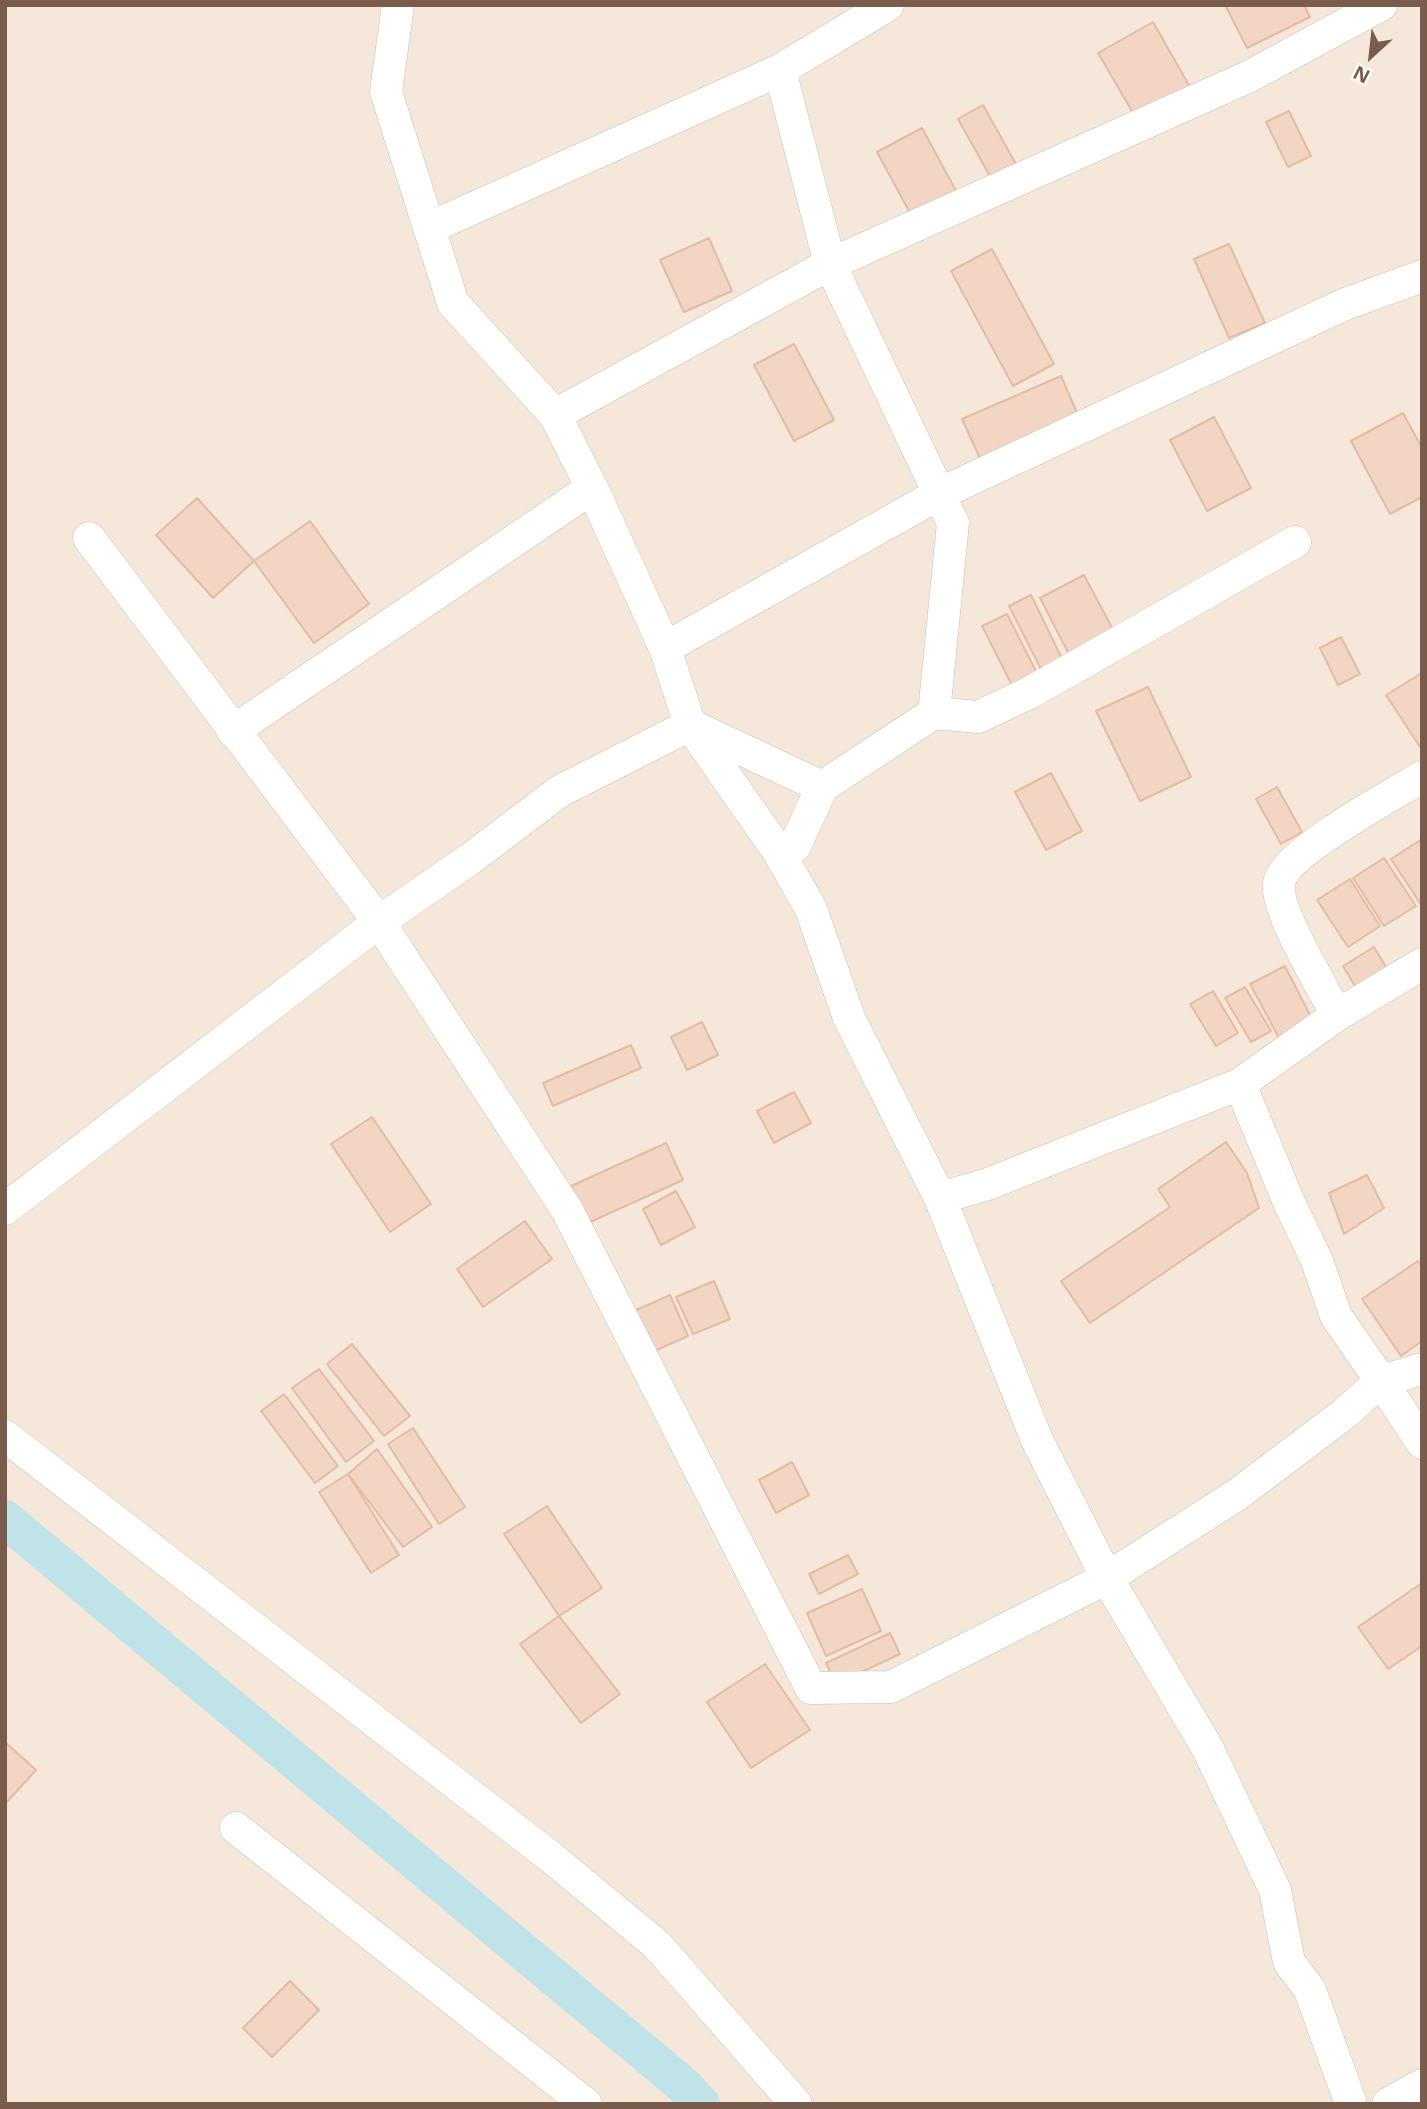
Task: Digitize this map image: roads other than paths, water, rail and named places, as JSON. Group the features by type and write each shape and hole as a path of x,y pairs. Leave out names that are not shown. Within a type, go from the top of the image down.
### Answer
{"street":[{"path":"398,5 386,92 453,303 555,415 592,488 665,648 690,725 778,851 811,909 849,1018 940,1198 1037,1440 1107,1578 1208,1749 1275,1890 1289,1962 1310,1990 1351,2104"},
{"path":"429,228 780,70 888,5"},
{"path":"555,415 830,264 1250,76 1352,13 1381,5"},
{"path":"780,70 830,264 953,523 933,713"},
{"path":"665,648 939,494 1342,305 1422,276"},
{"path":"233,732 592,488"},
{"path":"89,538 379,922 567,1210 811,1688 891,1687 1107,1578 1238,1493 1344,1414 1381,1381 1422,1369"},
{"path":"778,851 795,846 822,787 933,713 978,716 1031,692 1295,542"},
{"path":"690,725 822,787"},
{"path":"5,1209 379,922 560,792 690,725"},
{"path":"1337,1015 1285,914 1278,886 1282,871 1340,825 1422,777"},
{"path":"940,1198 988,1184 1240,1084 1337,1015 1422,964"},
{"path":"1240,1084 1288,1200 1317,1261 1336,1316 1422,1443"},
{"path":"5,1436 552,1858 657,1945 796,2104"},
{"path":"236,1828 586,2104"},
{"path":"1388,2104 1422,2085"}],"waterway":[{"path":"5,1519 682,2084 701,2104"}]}
